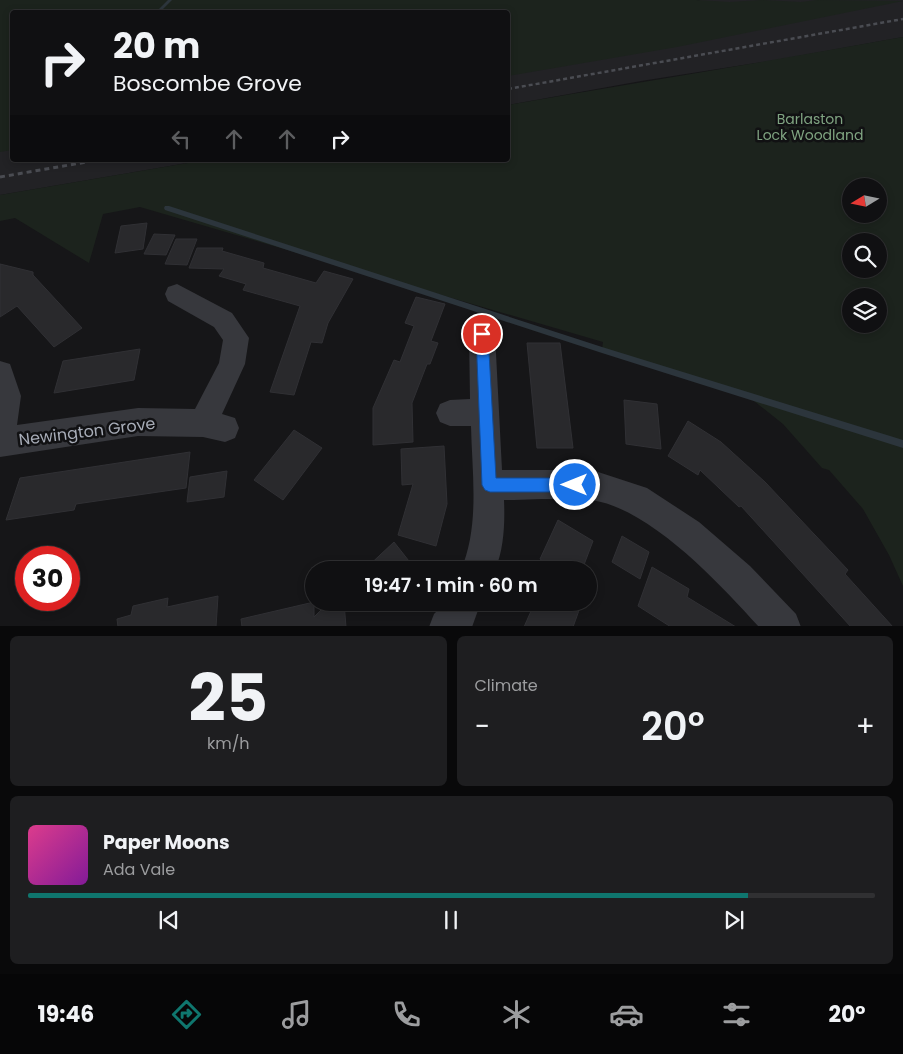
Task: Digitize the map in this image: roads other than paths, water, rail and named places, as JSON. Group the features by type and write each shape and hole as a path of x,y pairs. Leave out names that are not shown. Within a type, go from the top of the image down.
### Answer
{"street":[{"name":"Newington Grove","path":"0,442 138,422 214,425 232,364 236,338 223,320 177,294"},
{"path":"482,334 490,485 490,522 482,561"},
{"path":"0,374 6,396 0,442"},
{"path":"450,413 486,412"},
{"path":"490,485 592,485 636,499 688,533 738,578 783,626"},
{"path":"447,626 461,611"}],"waterway":[{"path":"160,10 170,0"},
{"path":"167,208 602,350 903,444"}],"railway":[{"path":"510,89 903,19"},
{"path":"0,177 86,162"}],"park label":[{"name":"Barlaston Lock Woodland","path":"810,128"}]}
